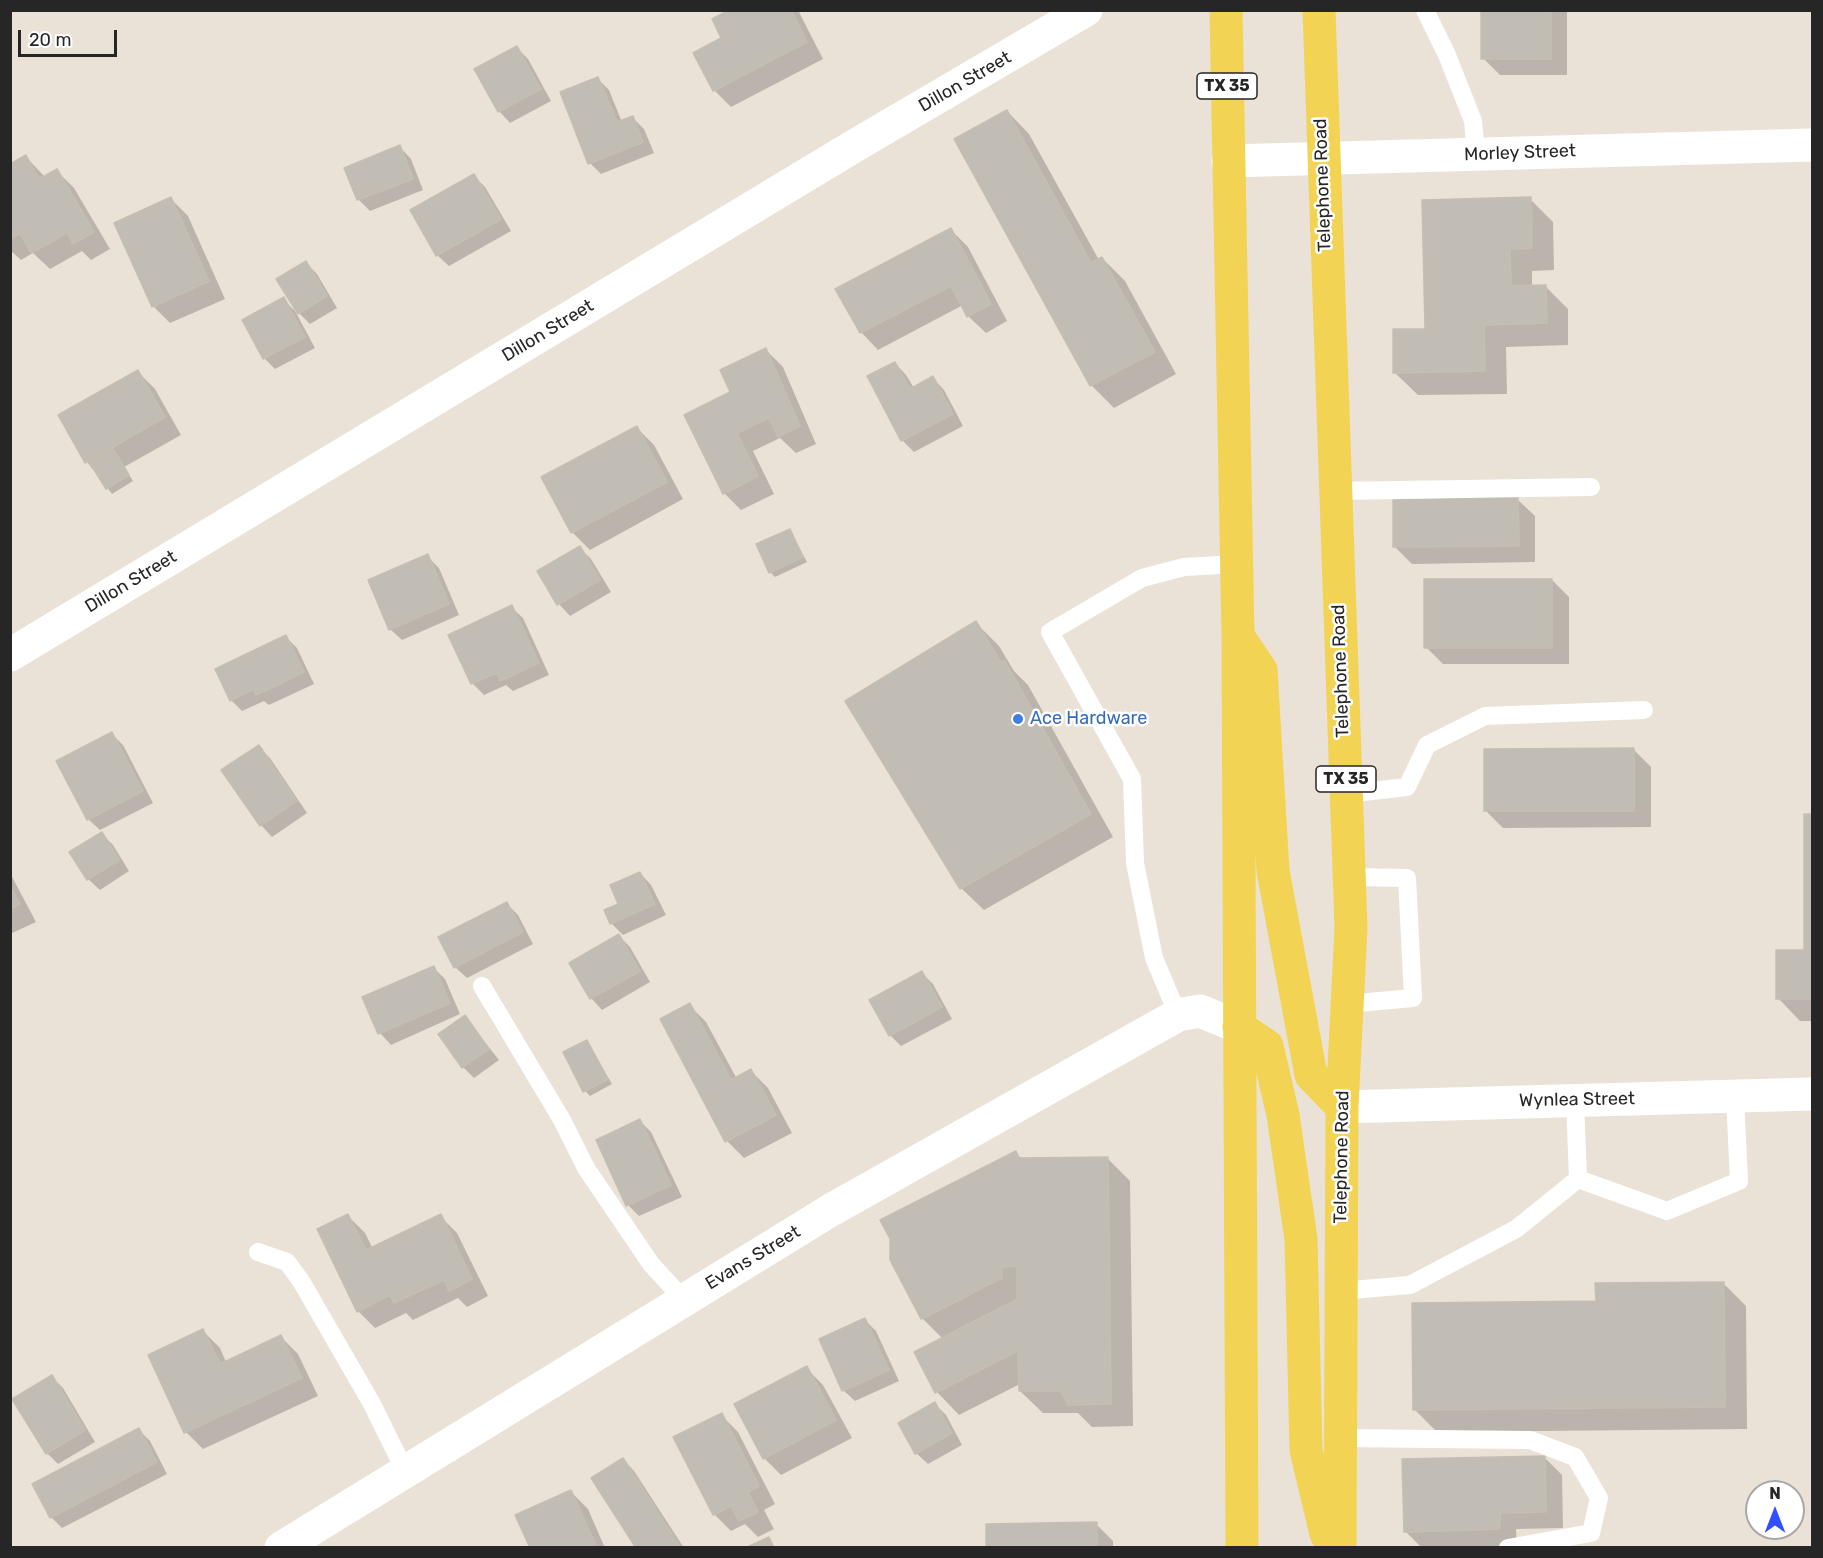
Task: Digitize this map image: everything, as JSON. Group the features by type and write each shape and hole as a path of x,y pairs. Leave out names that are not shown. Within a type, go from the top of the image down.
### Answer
{"main road":[{"name":"TX 35","path":"1226,10 1238,636 1242,1548"},
{"name":"Telephone Road","path":"1318,10 1352,928 1342,1107 1338,1438 1340,1548"},
{"path":"1238,636 1261,670 1273,871 1311,1074 1342,1107"},
{"path":"1239,1027 1267,1046 1283,1115 1301,1239 1306,1450 1330,1548"}],"street":[{"name":"Dillon Street","path":"10,655 1086,10"},
{"name":"Morley Street","path":"1228,161 1812,145"},
{"name":"Evans Street","path":"281,1548 842,1204 1178,1015 1200,1011 1239,1027"},
{"name":"Wynlea Street","path":"1342,1107 1812,1094"}],"lane":[{"path":"1425,10 1447,55 1473,121 1476,154"},
{"path":"1335,491 1591,487"},
{"path":"1178,1015 1154,958 1135,863 1132,779 1050,632 1142,578 1184,567 1237,564"},
{"path":"1346,794 1407,787 1427,745 1485,716 1644,710"},
{"path":"1347,1004 1376,1004 1413,998 1407,878 1350,877"},
{"path":"482,986 609,1204 651,1264 684,1300"},
{"path":"1578,1179 1667,1211 1739,1181 1735,1097"},
{"path":"1575,1100 1578,1179"},
{"path":"1340,1291 1410,1284 1516,1229 1578,1179"},
{"path":"258,1252 287,1262 301,1281 372,1404 405,1471"},
{"path":"1338,1438 1530,1440 1575,1457 1599,1498 1591,1533 1508,1548"}],"building":[{"path":"729,10 791,10 807,42 713,91 693,53 721,38 712,19"},
{"path":"1481,10 1551,10 1551,59 1481,59"},
{"path":"517,46 541,89 498,112 474,69"},
{"path":"598,77 617,122 633,116 643,142 588,164 560,92"},
{"path":"1007,110 1091,263 1102,257 1155,352 1090,386 954,139"},
{"path":"400,145 413,179 357,200 344,168"},
{"path":"26,155 39,179 57,169 94,232 73,244 67,233 31,253 20,233 10,239 10,164"},
{"path":"474,174 501,219 436,256 410,210"},
{"path":"171,197 209,281 152,307 114,223"},
{"path":"1531,197 1532,248 1510,249 1511,286 1546,285 1547,323 1484,325 1485,371 1393,373 1393,329 1425,329 1422,200"},
{"path":"951,228 991,304 967,317 951,286 860,333 835,289"},
{"path":"306,261 327,296 298,314 276,279"},
{"path":"284,297 305,337 263,359 242,320"},
{"path":"766,348 800,426 778,437 769,418 737,433 758,476 723,494 684,415 730,392 720,370"},
{"path":"895,362 910,389 933,376 953,414 901,441 867,376"},
{"path":"138,370 165,417 85,463 58,415"},
{"path":"637,426 667,482 571,533 541,477"},
{"path":"113,449 129,475 106,489 90,463"},
{"path":"1518,497 1519,546 1393,547 1393,500"},
{"path":"790,529 803,557 769,573 756,544"},
{"path":"580,546 600,580 557,605 537,571"},
{"path":"428,554 449,604 389,630 368,580"},
{"path":"1424,579 1552,579 1552,648 1424,648"},
{"path":"512,605 539,663 500,681 497,673 471,684 448,635"},
{"path":"976,621 1001,663 1005,661 1091,814 960,889 845,701"},
{"path":"286,635 304,672 256,695 254,689 230,701 215,669"},
{"path":"112,732 143,791 87,820 56,761"},
{"path":"259,745 297,801 260,826 221,770"},
{"path":"1634,748 1634,811 1484,811 1484,749"},
{"path":"1804,814 1812,814 1812,999 1776,999 1776,950 1804,950"},
{"path":"102,832 119,860 87,880 69,852"},
{"path":"640,872 655,904 610,924 604,910 618,904 610,885"},
{"path":"10,886 20,904 10,909"},
{"path":"507,902 523,932 454,968 438,937"},
{"path":"619,934 640,971 590,999 569,963"},
{"path":"434,966 450,1003 378,1034 362,997"},
{"path":"922,971 942,1007 889,1036 869,1000"},
{"path":"690,1003 731,1080 751,1069 776,1115 725,1142 660,1019"},
{"path":"465,1015 489,1049 462,1068 438,1034"},
{"path":"587,1040 608,1079 583,1092 563,1052"},
{"path":"640,1119 671,1185 626,1206 596,1140"},
{"path":"1016,1151 1019,1158 1108,1157 1111,1404 1068,1405 1061,1391 1019,1391 1018,1351 935,1393 914,1352 1017,1300 1017,1266 1002,1267 1002,1278 921,1319 890,1260 890,1239 880,1220"},
{"path":"348,1214 366,1250 441,1214 472,1279 449,1291 444,1280 394,1303 390,1295 357,1312 317,1229"},
{"path":"1724,1282 1725,1407 1413,1410 1412,1303 1596,1301 1595,1283"},
{"path":"865,1318 889,1370 842,1391 819,1339"},
{"path":"203,1329 220,1364 281,1335 302,1378 184,1433 148,1355"},
{"path":"807,1366 836,1420 763,1459 734,1404"},
{"path":"52,1375 85,1430 46,1454 12,1399"},
{"path":"935,1402 952,1433 915,1454 898,1423"},
{"path":"722,1413 759,1486 748,1492 758,1512 739,1521 731,1506 713,1515 673,1437"},
{"path":"139,1428 157,1462 50,1518 32,1484"},
{"path":"1545,1456 1546,1512 1500,1513 1500,1529 1404,1532 1402,1459"},
{"path":"623,1458 681,1548 636,1548 591,1478"},
{"path":"571,1490 597,1548 530,1548 515,1515"},
{"path":"1097,1522 1097,1548 986,1548 986,1524"},
{"path":"769,1537 774,1548 745,1548"}],"place":[{"name":"Ace Hardware","path":"1018,719"}]}
